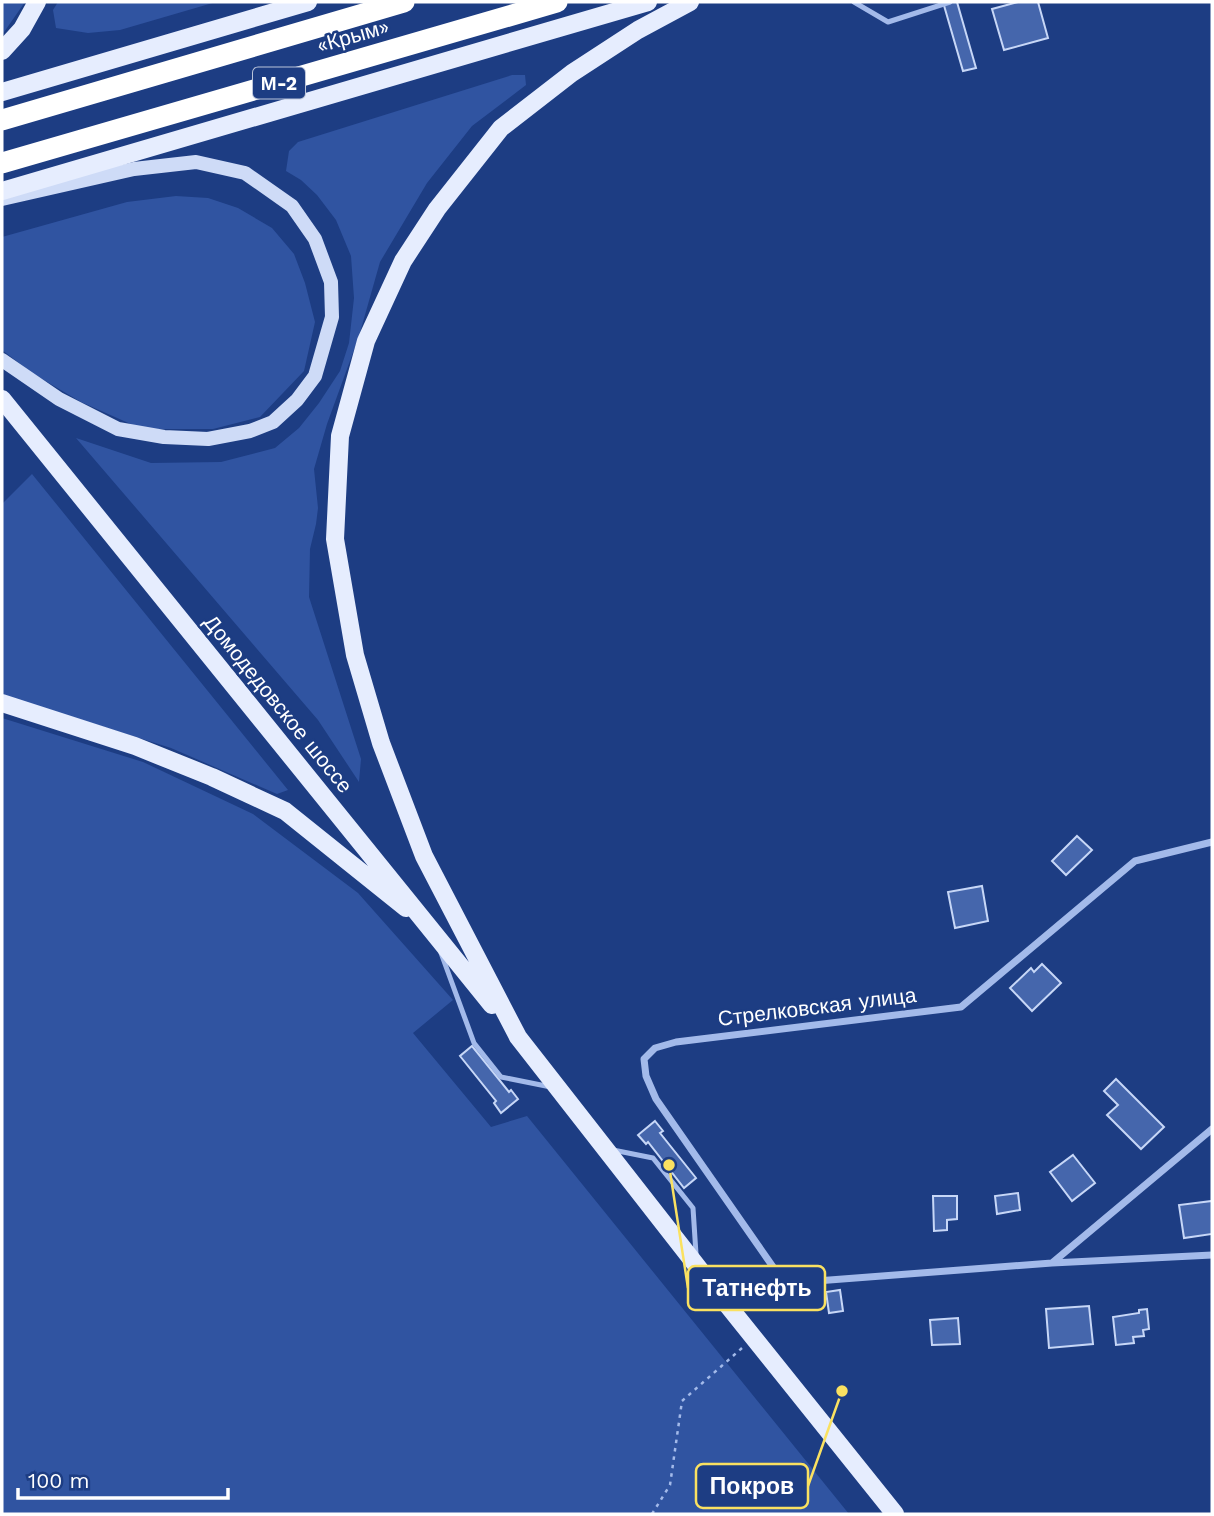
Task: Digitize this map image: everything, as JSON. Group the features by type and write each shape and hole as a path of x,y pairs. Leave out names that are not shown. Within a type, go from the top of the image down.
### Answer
{"highway":[{"name":"«Крым»","path":"2,120 404,2"},
{"name":"«Крым»","path":"2,163 557,2"}],"main road":[{"path":"2,51 22,29 37,2"},
{"path":"2,92 308,2"},
{"path":"2,191 648,2"},
{"path":"690,2 638,30 572,73 501,128 437,209 403,261 366,341 340,436 335,539 355,656 381,743 424,856 518,1037 895,1514"},
{"path":"2,199 134,169 196,162 246,173 292,206 315,239 331,282 332,317 315,376 297,400 273,422 250,431 208,439 164,437 118,429 59,399 2,360"},
{"name":"Домодедовское шоссе","path":"2,400 518,1037"},
{"path":"2,703 135,746 212,776 285,811 433,931"}],"street":[{"name":"Стрелковская улица","path":"785,1284 656,1099 646,1076 643,1059 655,1048 676,1042 961,1007 1135,860 1212,842"},
{"path":"1052,1263 1212,1129"},
{"path":"725,1302 764,1285 1052,1263 1212,1255"}],"lane":[{"path":"854,2 888,22 950,2"},
{"path":"433,931 474,1043 501,1077 558,1088"},
{"path":"605,1148 653,1158 693,1208 696,1264"}],"path":[{"path":"652,1514 670,1485 682,1401 754,1337"}],"shaded area":[{"path":"2,2 25,2 2,35"},
{"path":"58,2 216,2 120,30 88,33 56,28 53,10"},
{"path":"512,75 525,75 526,85 472,126 427,183 380,262 359,336 327,424 314,469 318,508 310,549 309,597 361,759 359,782 318,720 76,438 151,463 221,462 275,448 299,428 340,371 349,343 354,298 351,256 336,220 317,195 286,171 289,151 298,142"},
{"path":"176,196 208,198 238,208 272,228 294,254 315,322 304,371 260,417 213,429 142,429 81,402 32,373 2,350 2,237 127,202"},
{"path":"32,474 288,790 277,794 171,748 2,695 2,504"},
{"path":"2,718 143,762 253,814 358,893 453,1000 413,1033 491,1127 527,1116 849,1514 2,1514"}],"building":[{"path":"943,2 957,2 976,68 963,71"},
{"path":"1018,2 1038,2 1048,38 1004,50 992,9"},
{"path":"1077,836 1092,850 1066,875 1052,861"},
{"path":"982,886 988,921 955,928 948,892"},
{"path":"1042,964 1061,983 1032,1011 1010,988 1031,968 1034,972"},
{"path":"472,1046 509,1092 511,1090 518,1099 501,1113 494,1103 496,1101 460,1056"},
{"path":"1116,1079 1164,1127 1141,1149 1107,1115 1118,1105 1104,1091"},
{"path":"655,1121 663,1131 660,1133 696,1178 684,1188 648,1142 646,1144 638,1135"},
{"path":"1073,1155 1095,1183 1072,1201 1050,1172"},
{"path":"1018,1193 1020,1210 997,1214 995,1196"},
{"path":"933,1196 957,1196 957,1219 947,1220 947,1230 934,1231"},
{"path":"1212,1201 1212,1234 1184,1238 1179,1205"},
{"path":"840,1290 843,1311 829,1313 826,1292"},
{"path":"1089,1306 1093,1344 1049,1348 1046,1309"},
{"path":"1147,1309 1149,1329 1143,1330 1144,1336 1133,1337 1134,1343 1116,1345 1113,1317"},
{"path":"958,1318 960,1344 932,1345 930,1320"}],"place":[{"name":"Татнефть","path":"669,1165"},
{"name":"Покров","path":"842,1391"}]}
